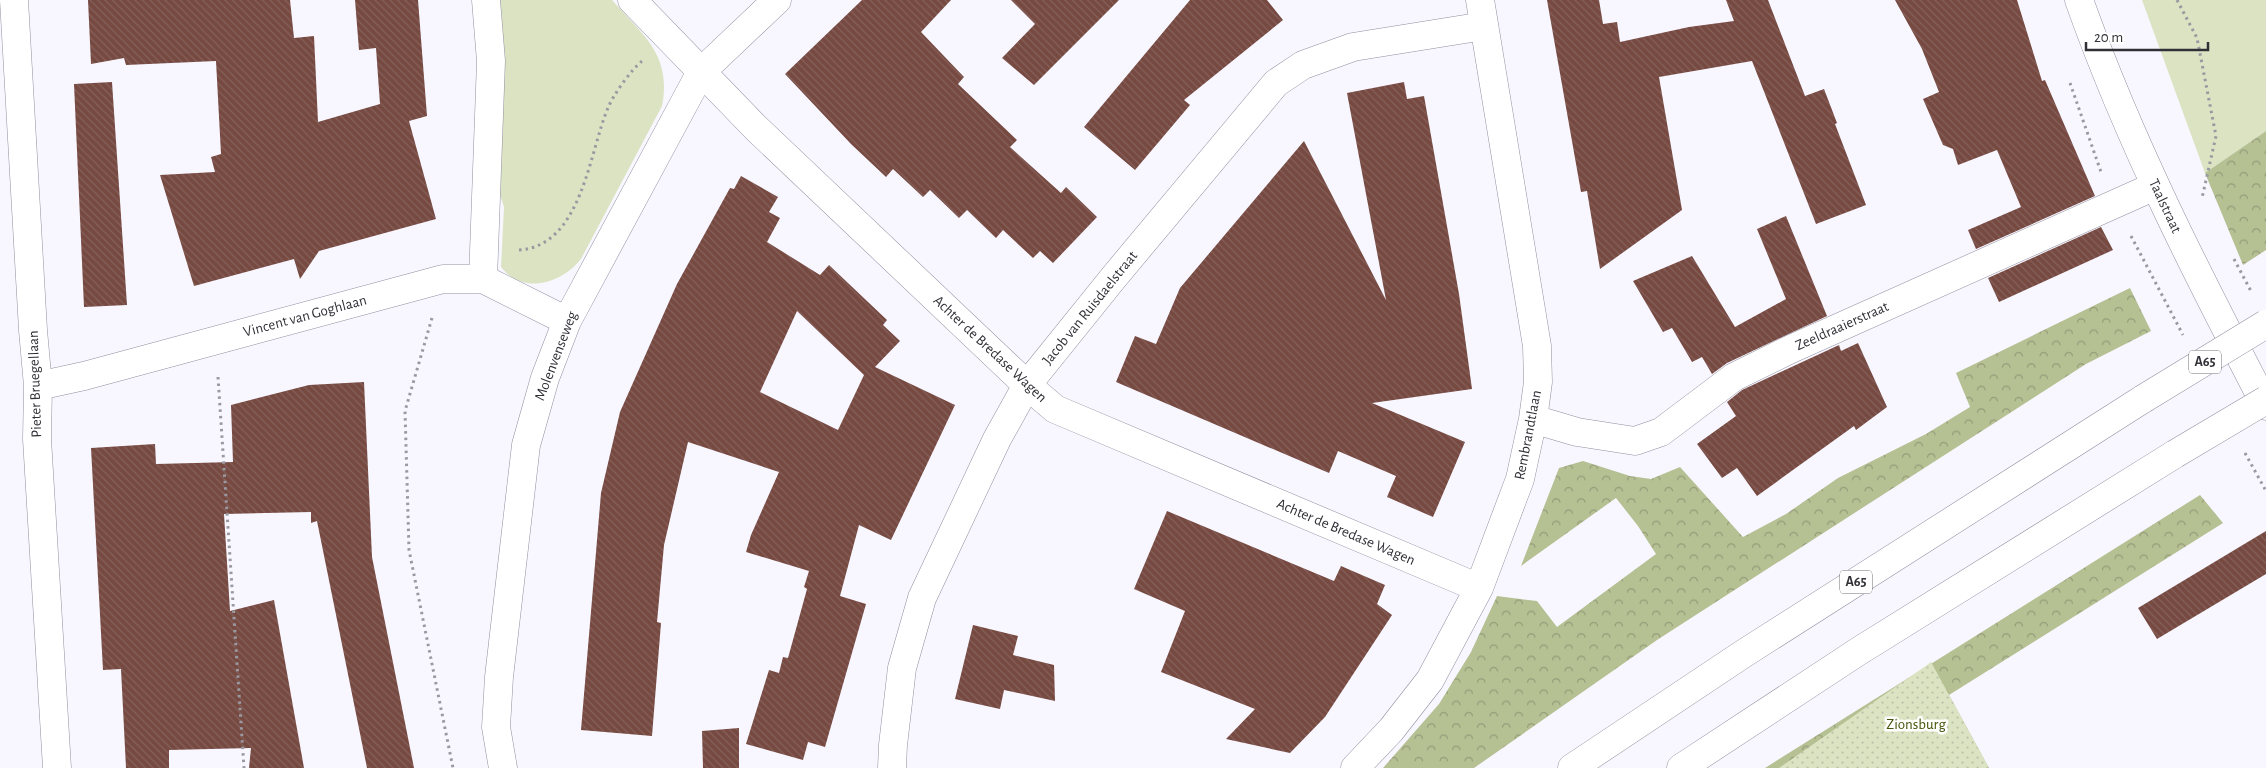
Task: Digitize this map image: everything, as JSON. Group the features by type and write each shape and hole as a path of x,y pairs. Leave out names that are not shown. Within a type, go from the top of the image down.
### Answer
{"main road":[{"name":"Pieter Bruegellaan","path":"14,0 33,330 38,386 37,439 57,768"},
{"path":"483,280 490,61 486,0"},
{"path":"632,0 701,72"},
{"name":"Molenvenseweg","path":"503,768 496,727 499,677 526,445 545,378 568,321 701,72 776,0"},
{"name":"Taalstraat","path":"2079,0 2093,39 2155,186 2209,298 2266,406"},
{"name":"Jacob van Ruisdaelstraat","path":"892,768 902,668 922,598 997,439 1027,385 1276,83 1303,65 1353,47 1482,13"},
{"name":"Rembrandtlaan","path":"1355,768 1391,730 1430,680 1480,588 1520,480 1533,419 1538,382 1537,346 1482,13"},
{"name":"Achter de Bredase Wagen","path":"701,72 756,128 1027,385 1055,408 1480,588"},
{"name":"Zeeldraaierstraat","path":"1533,419 1577,432 1635,441 1661,432 1734,377 1791,349 2155,186"},
{"name":"Vincent van Goghlaan","path":"38,386 84,376 215,339 443,279 483,280 568,321"},
{"name":"A65","path":"1572,768 1743,654 2143,399 2266,324"},
{"path":"1681,768 1867,646 2175,454 2266,400"}],"path":[{"path":"2177,0 2198,38 2216,136 2201,199"},
{"path":"484,252 524,250 551,240 565,221 585,184 608,107 637,65 668,38"},
{"path":"2069,81 2114,204"},
{"path":"443,279 406,412 406,421 409,550 453,768"},
{"path":"215,339 244,768"},
{"path":"2252,466 2266,491"}],"green space":[{"path":"497,0 612,0 644,35 659,59 663,73 662,106 581,259 563,275 542,283 520,281 510,276 501,267 504,207 498,189"},
{"path":"2142,0 2266,0 2266,131 2205,173"},
{"path":"2266,131 2266,250 2243,265 2205,173"},
{"path":"2130,288 2151,331 2086,364 1657,640 1474,768 1383,768 1439,704 1471,652 1497,596 1537,601 1557,627 1656,554 1638,526 1616,498 1521,566 1559,468 1583,461 1630,476 1651,479 1680,467 1743,537 1786,514 1838,478 1926,434 1970,407 1956,373"},
{"path":"2200,495 2223,523 1949,695 1989,768 1765,768"},
{"name":"Zionsburg","path":"1931,662 1989,768 1779,768 1927,665"}],"building":[{"path":"88,0 290,0 294,38 314,36 318,122 380,104 376,48 359,50 355,0 418,0 427,116 409,121 436,219 319,251 300,279 294,259 194,286 160,175 215,172 211,157 221,154 216,61 126,65 124,58 91,64"},
{"path":"862,0 951,0 921,32 964,77 958,84 1017,140 1010,147 1061,193 1066,187 1097,217 1053,263 1040,251 1033,258 1003,230 996,238 967,210 959,218 930,190 923,197 893,169 886,177 851,144 785,74"},
{"path":"1011,0 1119,0 1034,85 1002,58 1035,24"},
{"path":"1190,0 1267,0 1283,20 1184,100 1190,105 1135,170 1084,127"},
{"path":"1547,0 1599,0 1603,24 1617,22 1620,42 1689,27 1734,21 1726,0 1768,0 1805,96 1824,89 1837,123 1835,124 1866,205 1816,224 1752,61 1659,77 1682,210 1600,269 1587,191 1581,192"},
{"path":"1895,0 2017,0 2042,81 2045,80 2095,196 1976,249 1968,230 2021,207 1997,150 1958,165 1953,149 1943,145 1923,99 1939,92 1922,49"},
{"path":"112,82 127,305 84,307 74,84"},
{"path":"1404,82 1407,99 1424,96 1459,294 1472,389 1372,403 1465,442 1433,517 1387,497 1396,476 1338,451 1329,473 1116,382 1135,336 1156,344 1180,288 1304,141 1386,300 1347,93"},
{"path":"741,176 778,197 769,212 780,218 767,242 820,275 829,265 887,320 883,325 900,341 875,367 955,405 891,540 859,525 840,596 866,604 825,747 808,742 803,760 746,744 769,670 779,673 783,657 788,658 807,589 804,587 809,571 746,552 751,535 779,472 688,442 664,545 657,622 661,623 652,736 581,730 601,493 620,412 677,284 730,188 734,189","holes":["797,311 864,375 838,430 760,392"]},
{"path":"1786,216 1827,316 1727,363 1712,374 1702,357 1692,362 1672,328 1663,332 1633,281 1692,256 1735,327 1786,299 1757,229"},
{"path":"2101,227 2113,250 1999,302 1988,278"},
{"path":"1858,343 1887,407 1856,430 1854,426 1757,496 1737,468 1722,478 1697,444 1736,416 1727,402 1742,390 1839,345 1841,351"},
{"path":"364,382 372,557 414,768 367,768 317,521 311,523 311,512 224,514 230,611 274,600 304,768 249,768 251,748 169,750 169,768 126,768 121,669 103,670 91,448 155,444 156,464 233,462 231,405 309,385"},
{"path":"1167,511 1334,581 1341,566 1385,585 1377,604 1392,615 1325,717 1290,753 1226,739 1255,709 1161,672 1185,611 1134,589"},
{"path":"2266,531 2266,574 2157,639 2138,608"},
{"path":"973,625 1018,636 1013,655 1054,665 1055,701 1004,690 1000,709 955,699"},
{"path":"739,728 739,768 703,768 702,731"}]}
